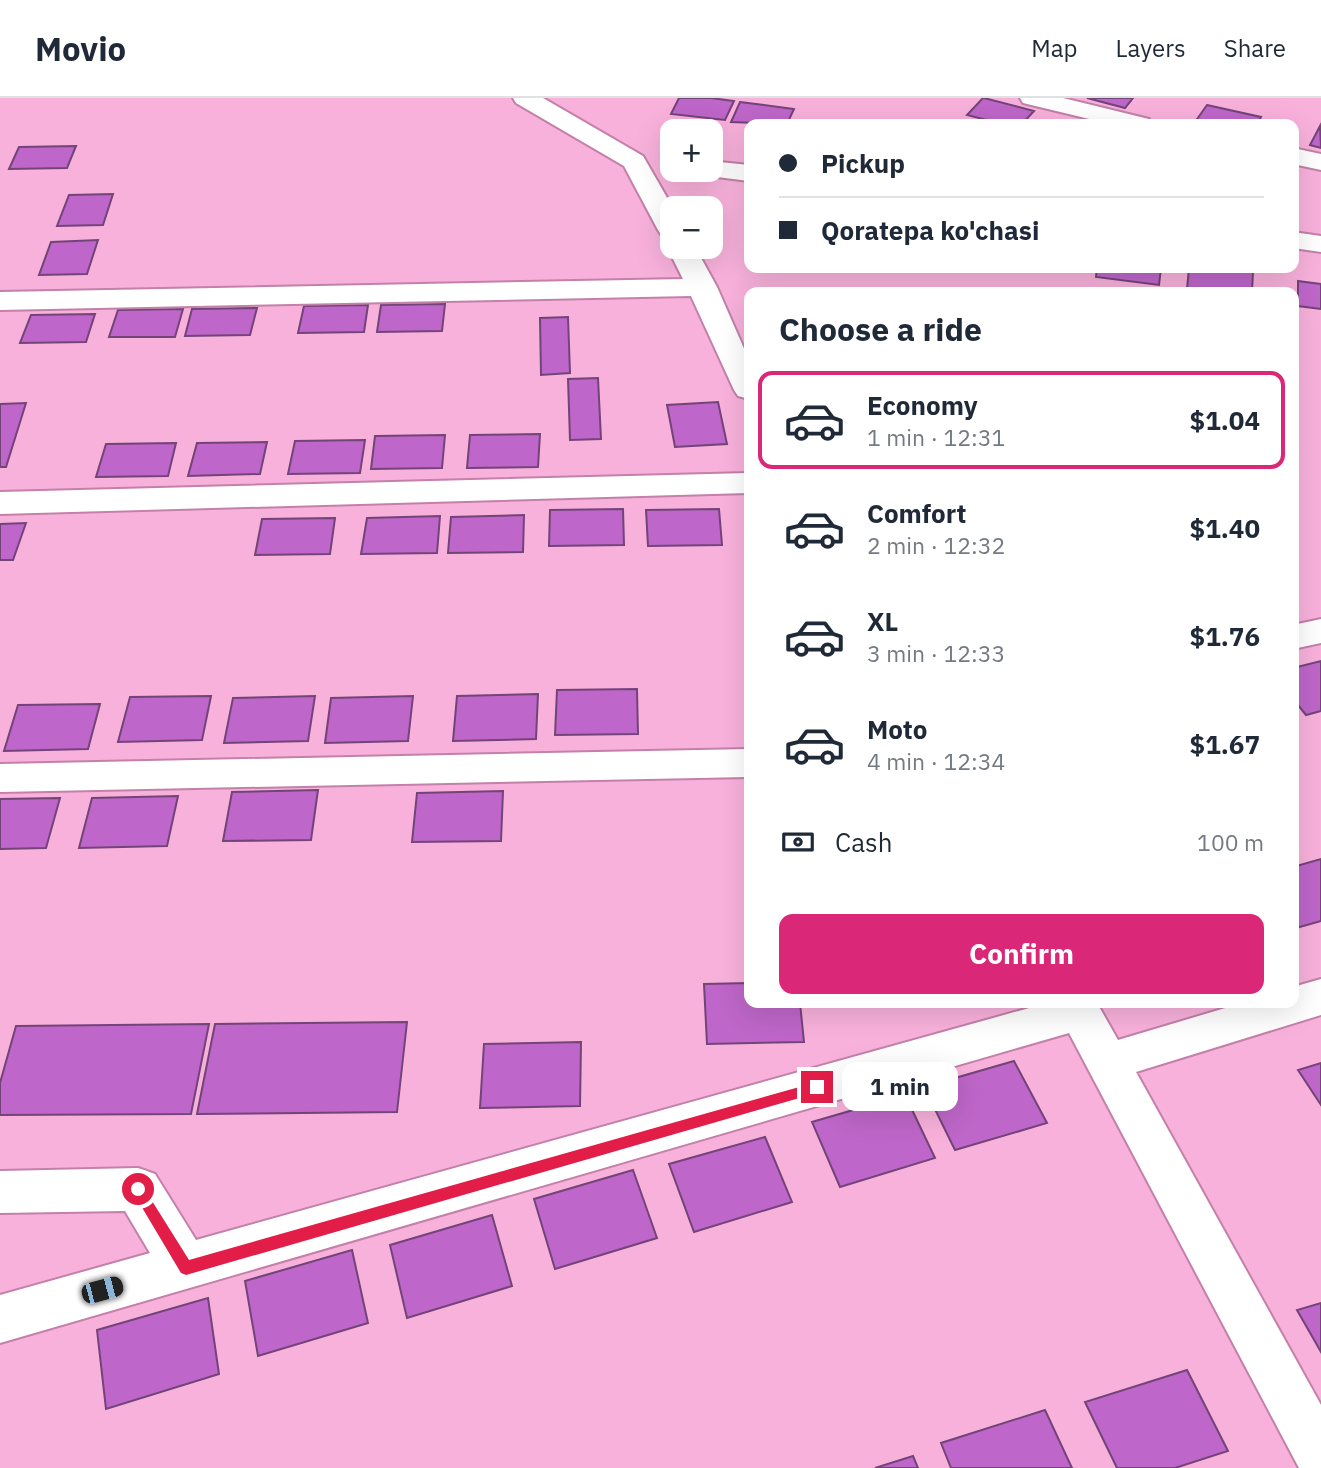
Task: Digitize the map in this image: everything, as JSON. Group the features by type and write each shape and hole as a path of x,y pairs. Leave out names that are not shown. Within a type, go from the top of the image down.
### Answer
{"street":[{"path":"525,98 647,162 660,197"},
{"path":"1032,98 1065,116 1093,119"},
{"path":"1299,157 1321,162"},
{"path":"723,170 744,172"},
{"path":"1299,241 1321,244"},
{"path":"688,259 703,287 732,359 744,381"},
{"path":"0,301 703,287"},
{"path":"0,503 744,483"},
{"path":"1299,636 1321,631"},
{"path":"0,778 744,763"},
{"path":"1299,1004 1321,997"},
{"path":"0,1319 186,1268 1077,1008 1321,1457"},
{"path":"1108,1062 1285,1008"},
{"path":"0,1192 138,1189 186,1268"}],"building":[{"path":"679,98 734,101 725,120 671,114"},
{"path":"983,98 1034,111 1027,119 983,119 967,115"},
{"path":"1087,98 1133,98 1125,108"},
{"path":"740,102 794,109 789,119 744,119 744,122 731,122"},
{"path":"1207,105 1261,117 1260,119 1197,119"},
{"path":"1320,126 1321,148 1310,145"},
{"path":"76,146 67,168 9,169 19,147"},
{"path":"113,194 103,225 57,226 69,195"},
{"path":"98,240 87,274 39,275 51,242"},
{"path":"1096,273 1160,273 1159,285 1096,277"},
{"path":"1189,273 1253,273 1252,287 1187,287"},
{"path":"1298,281 1321,284 1321,309 1299,306"},
{"path":"445,304 442,331 377,332 381,305"},
{"path":"368,305 364,332 298,333 304,306"},
{"path":"257,308 250,335 185,336 192,309"},
{"path":"183,309 175,337 109,337 118,310"},
{"path":"95,314 86,342 20,343 31,315"},
{"path":"568,317 570,373 541,375 540,318"},
{"path":"598,378 601,439 570,440 568,379"},
{"path":"718,402 727,444 675,447 667,405"},
{"path":"26,403 6,467 0,467 0,404"},
{"path":"540,434 538,467 467,468 470,435"},
{"path":"445,435 442,468 371,469 375,436"},
{"path":"365,440 360,473 288,474 295,441"},
{"path":"267,442 260,474 188,476 197,443"},
{"path":"176,443 168,476 96,477 106,444"},
{"path":"623,509 624,545 549,546 550,510"},
{"path":"719,509 722,545 648,546 646,510"},
{"path":"524,515 523,552 448,553 451,517"},
{"path":"440,516 437,553 361,554 367,518"},
{"path":"335,518 330,554 255,555 262,519"},
{"path":"26,523 13,560 0,560 0,524"},
{"path":"1321,661 1321,711 1306,715 1299,706 1299,666"},
{"path":"637,689 638,734 555,735 557,690"},
{"path":"538,694 536,739 453,741 457,696"},
{"path":"211,696 202,740 118,742 130,697"},
{"path":"315,696 308,741 224,743 233,698"},
{"path":"413,696 408,741 325,743 331,698"},
{"path":"100,704 88,749 4,751 18,705"},
{"path":"318,790 311,840 223,841 232,792"},
{"path":"503,791 501,841 412,842 417,793"},
{"path":"178,796 167,846 79,848 92,798"},
{"path":"60,798 46,848 0,849 0,799"},
{"path":"1321,859 1321,921 1299,927 1299,865"},
{"path":"744,983 744,1008 801,1008 804,1042 707,1044 704,984"},
{"path":"407,1022 397,1112 197,1114 215,1024"},
{"path":"209,1024 191,1114 0,1115 0,1083 16,1026"},
{"path":"581,1042 580,1106 480,1108 484,1044"},
{"path":"1014,1061 1047,1123 955,1150 924,1087"},
{"path":"1321,1063 1321,1105 1298,1070"},
{"path":"905,1095 935,1158 840,1187 812,1122"},
{"path":"765,1137 792,1202 694,1232 669,1164"},
{"path":"633,1170 657,1238 555,1269 534,1199"},
{"path":"492,1215 512,1286 407,1318 390,1245"},
{"path":"352,1250 368,1323 258,1356 245,1281"},
{"path":"208,1298 219,1374 106,1409 97,1330"},
{"path":"1321,1303 1321,1352 1297,1310"},
{"path":"1187,1370 1228,1451 1175,1468 1117,1468 1085,1402"},
{"path":"1045,1410 1072,1468 951,1468 941,1443"},
{"path":"913,1456 918,1468 875,1468"}],"route":[{"path":"138,1189 186,1268 817,1087"}]}
